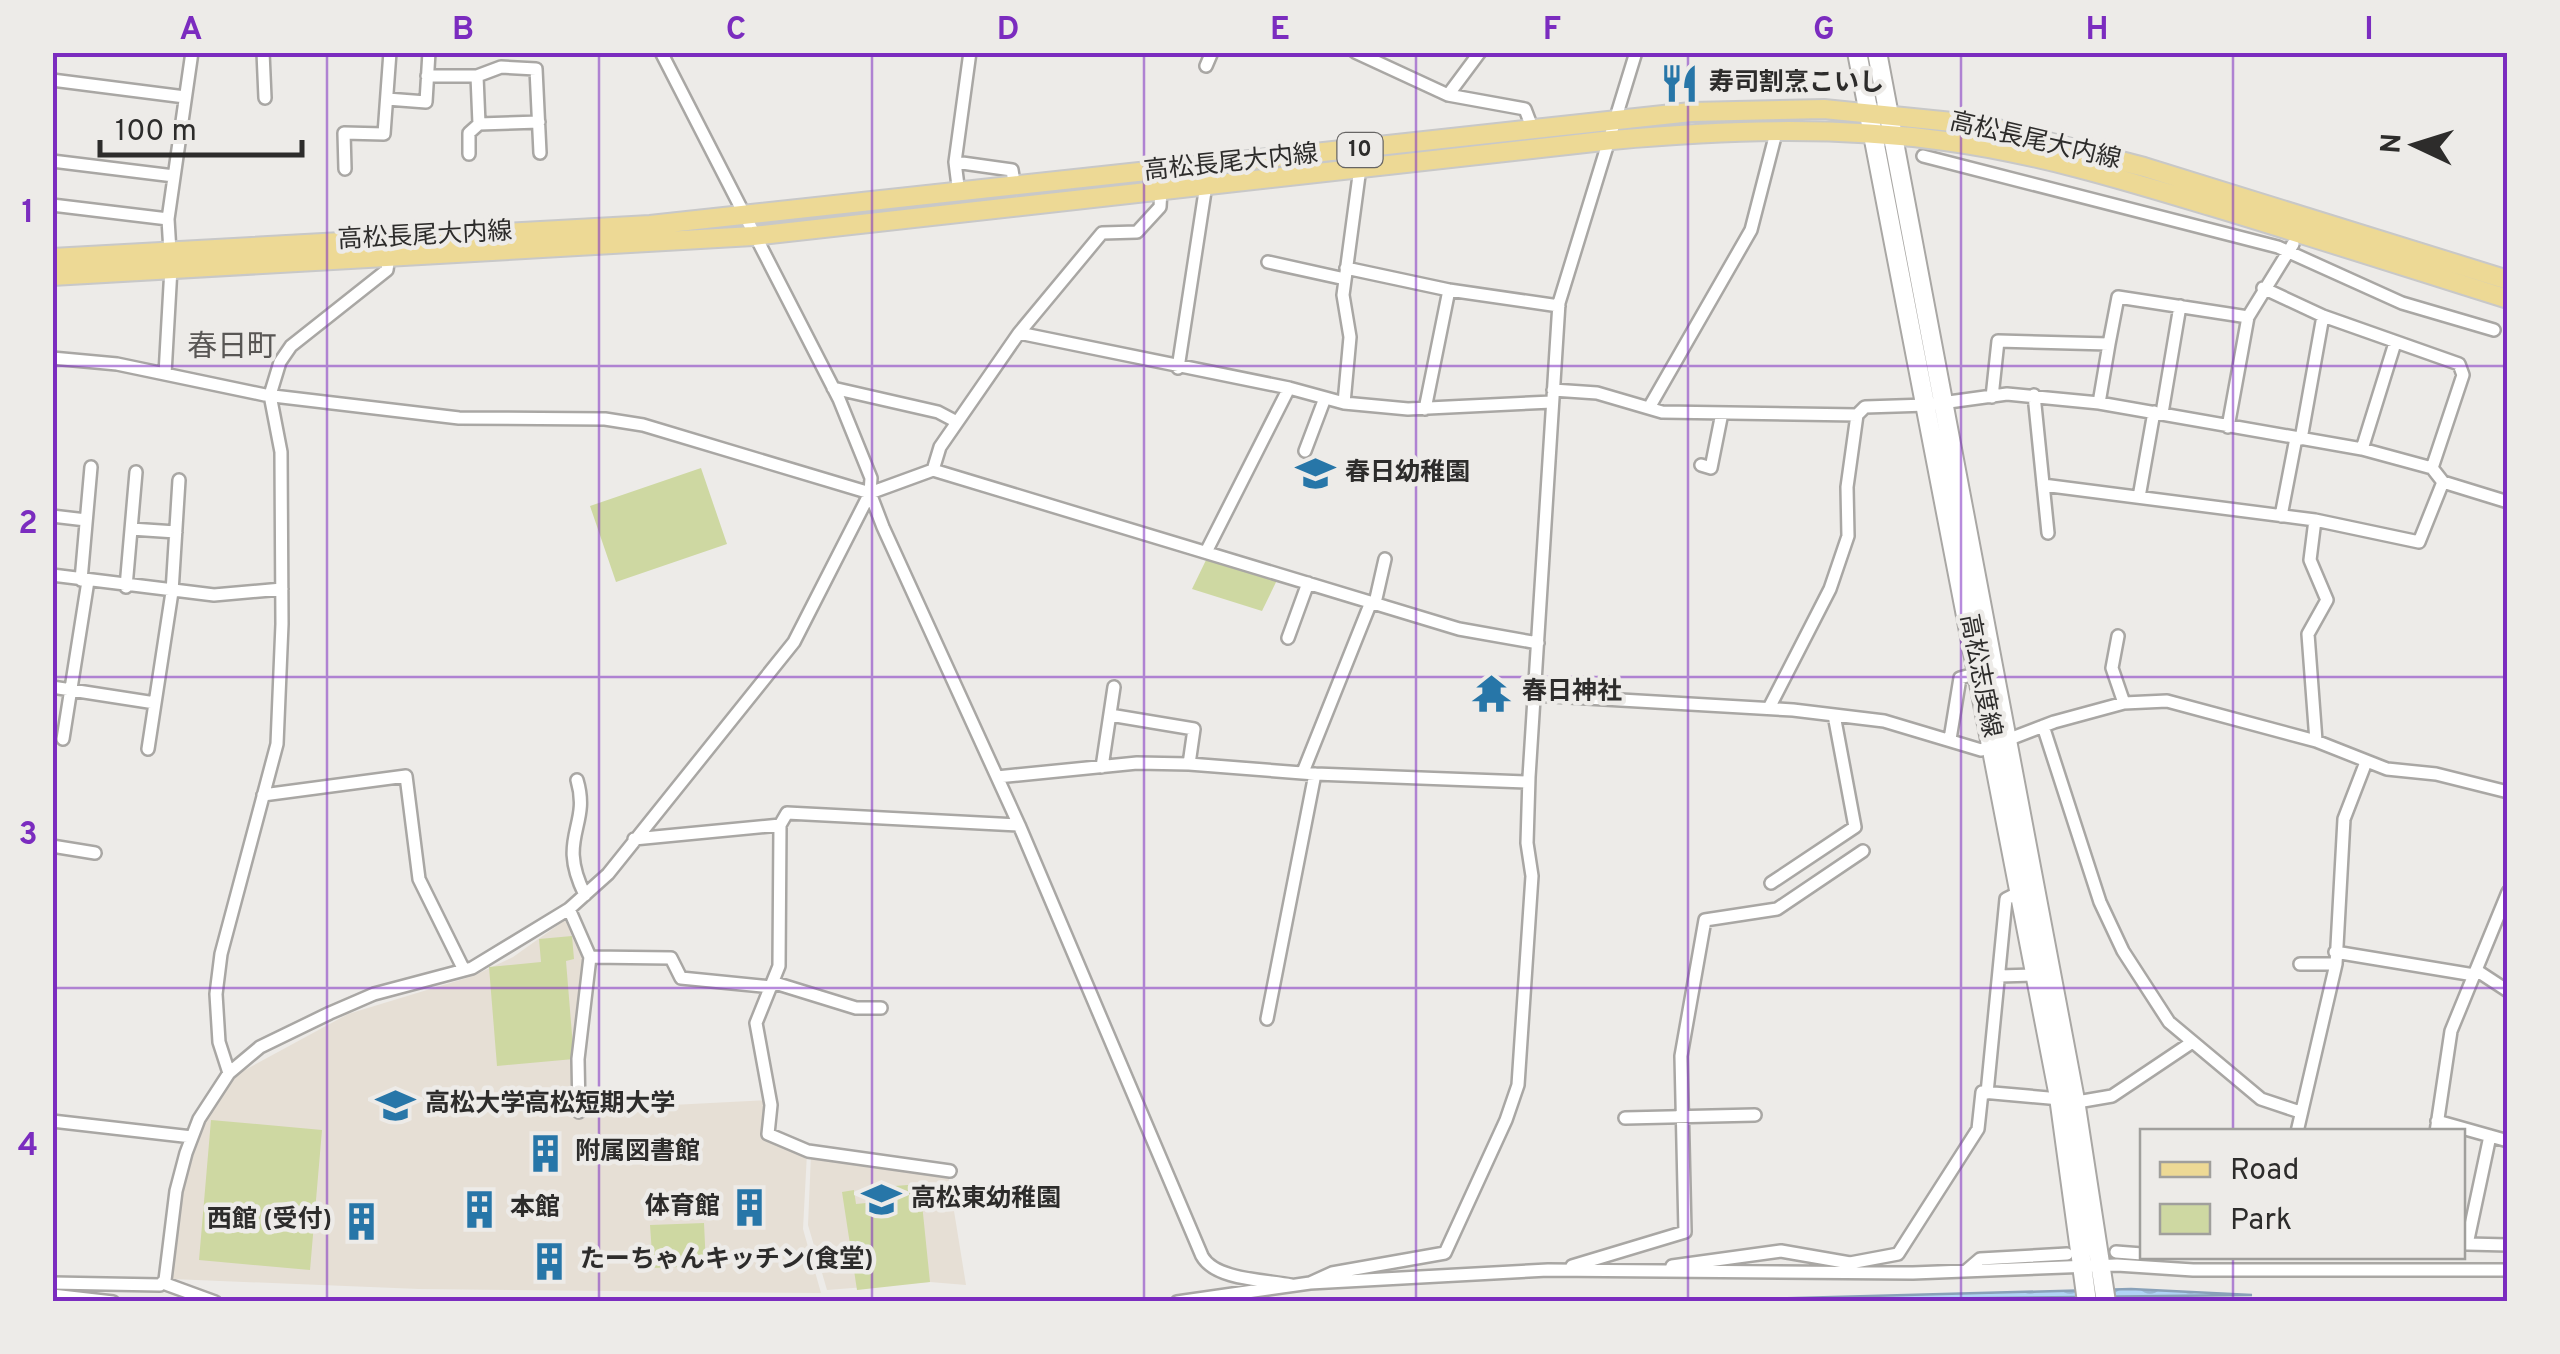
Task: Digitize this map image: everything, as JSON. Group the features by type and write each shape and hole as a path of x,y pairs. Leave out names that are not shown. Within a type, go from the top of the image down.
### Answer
{"main road":[{"name":"高松志度線","path":"1857,52 1935,404 2067,1099 2093,1270 2106,1302"},
{"name":"高松志度線","path":"1877,52 1894,136 1978,673 2000,743 2020,892 2067,1099"},
{"name":"高松長尾大内線","path":"52,276 171,259 742,216 1619,120 1747,110 1869,112 2035,137 2508,299"},
{"name":"高松長尾大内線","path":"52,258 390,256 753,236 1612,140 1777,129 1894,136 2031,157 2508,280"},
{"name":"高松志度線","path":"2087,1302 2093,1270"}],"street":[{"path":"165,374 171,259 168,219 192,52"},
{"path":"263,52 265,98"},
{"path":"346,169 344,133 384,134 390,52"},
{"path":"387,100 426,102 429,52"},
{"path":"162,1283 176,1191 192,1138 229,1074 260,1047 330,1013 374,994 464,970 509,948 585,895 608,874 794,642 870,494 871,478 833,388 661,52"},
{"path":"959,194 956,162 970,52"},
{"path":"1206,66 1212,52"},
{"path":"1355,52 1448,95 1525,109 1533,130"},
{"path":"1448,95 1480,52"},
{"path":"1310,1283 1332,1273 1445,1253 1506,1120 1518,1084 1532,876 1527,843 1528,782 1559,306 1566,270 1619,120 1636,52"},
{"path":"427,76 478,76 501,67 536,68 540,153"},
{"path":"478,76 479,124"},
{"path":"52,80 185,97"},
{"path":"469,154 468,134 479,124 539,122"},
{"path":"1650,406 1751,230 1777,129"},
{"path":"1923,156 2289,251 2402,303 2494,330"},
{"path":"52,161 174,176"},
{"path":"956,162 1012,170 1016,188"},
{"path":"1344,403 1350,336 1343,295 1360,168"},
{"path":"1178,368 1206,185"},
{"path":"933,470 940,447 1019,333 1102,234 1137,232 1160,207 1161,190"},
{"path":"52,205 168,219"},
{"path":"2228,428 2248,317 2301,225"},
{"path":"229,1074 218,1042 216,994 220,954 277,744 281,452 270,395 280,362 291,346 387,270 390,256"},
{"path":"1268,262 1559,306"},
{"path":"2263,288 2394,344 2459,364 2463,376 2432,468"},
{"path":"1425,408 1449,290"},
{"path":"2100,403 2118,297 2248,317"},
{"path":"2139,497 2180,306"},
{"path":"2281,516 2324,316"},
{"path":"1019,333 1378,409 1597,393 1662,412 1857,415"},
{"path":"1992,397 1998,341 2109,344"},
{"path":"2362,449 2394,344"},
{"path":"52,358 165,374 270,395 459,418 588,419 643,425 870,494 933,470 1493,637 1538,642"},
{"path":"833,388 938,412 958,422"},
{"path":"1206,552 1289,388"},
{"path":"2034,395 2048,533"},
{"path":"1770,708 1830,589 1848,536 1847,487 1857,415 1865,407 2034,395 2100,403 2362,449 2432,468 2443,482 2508,502"},
{"path":"1305,451 1325,398"},
{"path":"1701,465 1710,468 1722,413"},
{"path":"63,739 85,581 91,467"},
{"path":"126,587 136,472"},
{"path":"148,749 172,592 179,480"},
{"path":"2043,484 2315,520 2419,542 2443,482"},
{"path":"870,494 1019,824 1206,1264 1226,1273 1292,1285"},
{"path":"52,516 86,520"},
{"path":"2315,520 2310,560 2327,600 2308,634 2316,741"},
{"path":"131,529 176,532"},
{"path":"1267,1019 1309,773 1374,603 1385,559"},
{"path":"52,575 214,595 282,589"},
{"path":"1288,638 1308,583"},
{"path":"2118,636 2112,668 2124,703"},
{"path":"1950,740 1960,678 1978,673"},
{"path":"52,687 155,703"},
{"path":"1102,767 1114,687"},
{"path":"1534,695 1834,715 1884,722 1981,750 2043,726 2124,703 2166,701 2316,741 2366,762 2508,792"},
{"path":"1110,715 1194,729 1188,764"},
{"path":"1771,883 1855,827 1834,715"},
{"path":"2043,726 2100,902 2169,1022 2262,1100 2300,1112"},
{"path":"2297,1129 2336,958 2345,862 2344,819 2366,762"},
{"path":"997,777 1188,764 1528,782"},
{"path":"263,795 406,776 419,879 464,970"},
{"path":"577,780 583,801 570,842 575,876 585,895"},
{"path":"950,1171 923,1171 808,1151 768,1134 771,1105 756,1023 779,966 780,825 788,813 1019,824"},
{"path":"634,839 780,825"},
{"path":"52,846 95,853"},
{"path":"1558,1270 1685,1232 1681,1056 1705,920 1777,909 1863,851"},
{"path":"1987,1093 2006,899 2020,892"},
{"path":"2437,1126 2451,1032 2508,892"},
{"path":"569,909 590,958 578,1059 579,1112"},
{"path":"590,958 671,958 681,978 773,985 856,1008 881,1008"},
{"path":"2300,964 2336,958 2475,972 2508,990"},
{"path":"1999,976 2036,976"},
{"path":"1659,1270 1687,1262 1780,1250 1850,1268 1904,1249 1978,1129 1982,1092 2067,1099 2112,1096 2191,1043"},
{"path":"1625,1118 1756,1115"},
{"path":"52,1121 192,1138"},
{"path":"2465,1131 2508,1141"},
{"path":"2490,1136 2466,1244 2508,1245"},
{"path":"2116,1252 2140,1254"},
{"path":"1966,1271 1980,1260 2067,1254"},
{"path":"1177,1302 1310,1283 1558,1270 2093,1270 2193,1263 2417,1262 2508,1270"},
{"path":"52,1283 162,1283 215,1302"},
{"path":"52,1295 113,1302"}],"shaded area":[{"name":"高松大学·高松短期大学","path":"568,918 585,957 575,1110 767,1100 772,1142 807,1153 803,1229 821,1293 419,1289 172,1279 183,1192 202,1124 234,1076 348,1014 473,976 513,957"},
{"name":"高松東幼稚園","path":"811,1155 921,1174 948,1174 966,1285 930,1282 827,1290 808,1225"}],"green space":[{"path":"701,468 727,544 616,582 590,506"},
{"path":"1207,558 1278,578 1262,611 1192,589"},
{"path":"572,936 574,959 566,961 574,1059 497,1066 489,967 541,962 539,939"},
{"path":"211,1120 322,1130 310,1270 199,1260"},
{"path":"920,1184 930,1282 857,1290 842,1192 854,1190 856,1204 896,1200 895,1186"},
{"path":"704,1223 706,1266 653,1268 650,1225"}],"water":[{"path":"2131,1289 2252,1295 1642,1302"}],"place":[{"name":"寿司割烹こいし","path":"1679,84"},
{"name":"春日幼稚園","path":"1315,474"},
{"name":"春日神社","path":"1492,693"},
{"name":"高松大学·高松短期大学","path":"395,1105"},
{"name":"附属図書館","path":"545,1153"},
{"name":"高松東幼稚園","path":"881,1200"},
{"name":"体育館","path":"750,1208"},
{"name":"本館","path":"480,1209"},
{"name":"西館 (受付)","path":"362,1221"},
{"name":"たーちゃんキッチン(食堂)","path":"550,1261"}],"district":[{"name":"春日町","path":"232,348"}]}
